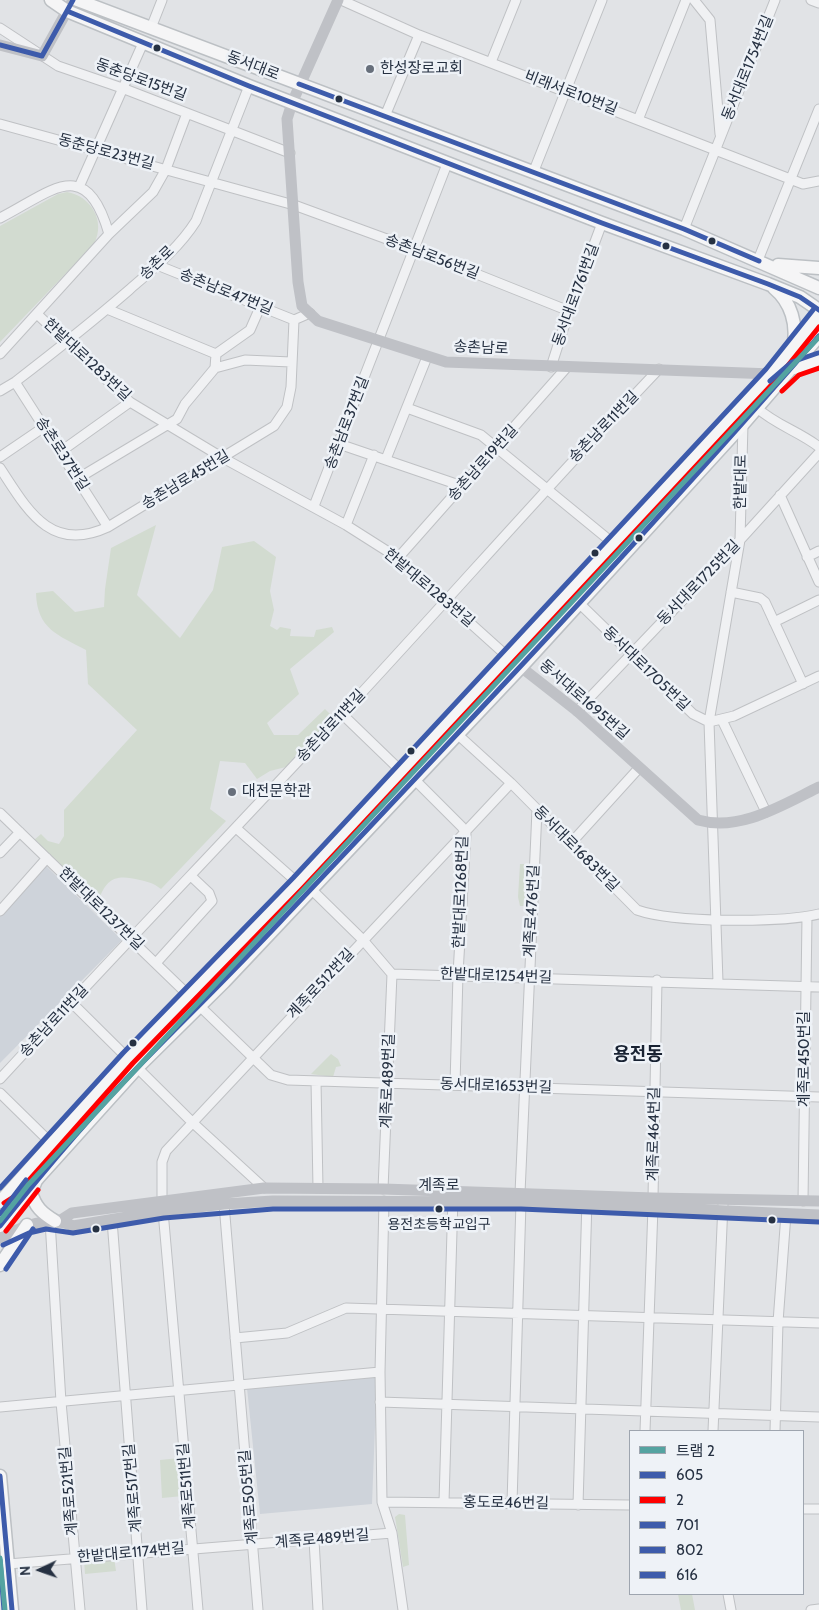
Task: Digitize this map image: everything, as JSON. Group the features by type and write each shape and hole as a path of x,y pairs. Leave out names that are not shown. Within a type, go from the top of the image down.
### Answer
{"main road":[{"name":"동서대로","path":"51,0 70,5 143,43 249,86 447,164 768,284 807,300 819,310"},
{"name":"동서대로","path":"77,0 684,229 819,288"},
{"path":"310,313 302,306 298,282 287,119 292,102 339,0"},
{"path":"42,56 70,5"},
{"name":"동춘당로15번길","path":"0,45 42,56"},
{"path":"762,262 819,268"},
{"path":"768,284 780,295 790,311 794,328 793,347"},
{"name":"송촌남로","path":"310,313 318,321 446,362 772,374"},
{"path":"0,1202 5,1194 128,1058 298,883 772,374 819,315"},
{"name":"한밭대로","path":"0,1226 38,1178 138,1067 201,1007 456,733 522,666 743,424 819,336"},
{"path":"788,372 802,364 819,360"},
{"name":"동서대로1695번길","path":"508,657 522,666 577,711 686,812 698,820 714,825"},
{"path":"714,825 736,822 766,812 819,787"},
{"path":"38,1178 31,1192 34,1204 40,1212 55,1221"},
{"name":"계족로","path":"55,1221 73,1226 112,1220 163,1205 264,1188 383,1189 453,1196 723,1205 819,1202"},
{"name":"계족로","path":"0,1238 27,1225 55,1221 72,1213 163,1205 384,1201 453,1196"},
{"name":"계족로","path":"723,1205 786,1214 819,1215"},
{"path":"0,1265 27,1225"},
{"path":"0,1476 12,1610"}],"street":[{"path":"150,28 162,0"},
{"name":"비래서로10번길","path":"339,0 419,34 802,184 819,181"},
{"path":"491,62 516,0"},
{"path":"533,173 602,0"},
{"path":"638,120 686,0"},
{"name":"동서대로1754번길","path":"694,0 710,20 721,136"},
{"name":"동서대로1754번길","path":"684,229 774,0"},
{"path":"811,0 819,3"},
{"name":"동춘당로15번길","path":"0,28 58,66 122,88 290,153"},
{"path":"385,116 419,34"},
{"path":"80,187 143,43"},
{"name":"송촌로","path":"0,391 15,382 107,309 157,265 196,221 249,86"},
{"path":"762,262 791,179 819,109"},
{"path":"0,354 109,234 153,192 166,169 187,113"},
{"name":"동춘당로23번길","path":"0,124 211,182"},
{"name":"송촌남로37번길","path":"314,506 447,164"},
{"path":"211,182 294,205"},
{"path":"1,216 61,186 74,185 85,190 104,216 109,234"},
{"name":"송촌남로56번길","path":"294,205 414,249 569,311"},
{"name":"동서대로1761번길","path":"551,366 569,311 602,223"},
{"name":"송촌남로47번길","path":"157,265 294,320"},
{"path":"216,354 250,330 261,306"},
{"path":"107,309 216,354"},
{"path":"294,320 310,313"},
{"name":"한밭대로1283번길","path":"37,314 130,402 168,423 223,458 314,506 398,558 447,600 508,657"},
{"name":"송촌남로45번길","path":"0,468 31,514 46,527 61,534 78,535 95,533 108,527 274,426 287,407 291,387 294,320"},
{"path":"215,368 216,354"},
{"path":"386,459 428,357"},
{"path":"77,479 177,419 185,404 215,368 245,360 291,362"},
{"name":"송촌남로19번길","path":"398,558 566,367"},
{"name":"송촌남로11번길","path":"0,1079 342,714 447,600 546,487 659,369"},
{"name":"송촌로37번길","path":"15,382 108,527"},
{"path":"60,452 130,402"},
{"path":"407,408 481,435 498,446 614,544"},
{"path":"757,408 770,419 805,436 819,448"},
{"name":"한밭대로","path":"740,540 743,424"},
{"path":"0,457 44,427"},
{"path":"339,444 462,486"},
{"name":"동서대로1725번길","path":"577,711 740,540 819,453"},
{"path":"346,525 374,455"},
{"path":"780,495 819,582"},
{"name":"동서대로1705번길","path":"579,602 630,655 693,714 709,722 740,540"},
{"path":"807,557 819,552"},
{"path":"731,592 763,599 803,684"},
{"path":"774,622 819,600"},
{"path":"718,982 709,722 722,720 819,676"},
{"path":"342,714 401,771"},
{"path":"722,720 766,812"},
{"name":"동서대로1683번길","path":"456,733 511,783 637,910 652,915 716,919 807,917 819,914"},
{"path":"571,843 639,768"},
{"name":"한밭대로1268번길","path":"414,779 462,827 466,834 458,974 455,1085"},
{"name":"계족로512번길","path":"163,1205 161,1176 166,1151 363,940 466,834 511,783"},
{"name":"계족로476번길","path":"512,1503 524,1087 537,810"},
{"name":"한밭대로1237번길","path":"0,813 201,1007"},
{"path":"236,828 298,883"},
{"path":"0,854 20,832"},
{"path":"0,911 48,858"},
{"path":"156,963 212,900 209,893 191,876"},
{"path":"310,889 363,940 392,974"},
{"name":"계족로450번길","path":"803,1201 807,917"},
{"name":"한밭대로1254번길","path":"392,974 657,980 819,987"},
{"name":"계족로489번길","path":"383,1189 392,974"},
{"name":"계족로464번길","path":"645,1430 651,1317 657,980"},
{"path":"71,1002 192,1122 264,1188"},
{"name":"동서대로1653번길","path":"201,1007 271,1075 288,1080 819,1097"},
{"path":"316,1081 318,1188"},
{"path":"0,1093 51,1143"},
{"path":"444,1502 453,1196"},
{"path":"578,1504 587,1200"},
{"name":"계족로489번길","path":"384,1201 380,1372 382,1502 392,1533 403,1610"},
{"name":"계족로505번길","path":"224,1204 258,1610"},
{"name":"계족로511번길","path":"163,1205 198,1610"},
{"path":"713,1430 723,1205"},
{"path":"775,1430 778,1322 786,1214"},
{"name":"계족로517번길","path":"112,1220 142,1610"},
{"name":"계족로521번길","path":"55,1221 61,1402 80,1610"},
{"path":"235,1338 287,1333 346,1308 819,1323"},
{"path":"0,1407 380,1372"},
{"path":"380,1402 819,1417"},
{"name":"홍도로46번길","path":"382,1502 629,1506"},
{"path":"804,1509 819,1509"},
{"name":"계족로489번길","path":"253,1545 392,1533"},
{"path":"314,1540 318,1610"},
{"name":"한밭대로1174번길","path":"8,1564 193,1548 253,1545"},
{"path":"728,1595 732,1610"},
{"path":"811,1610 819,1608"}],"shaded area":[{"path":"67,192 76,194 89,204 94,211 98,227 94,244 0,342 0,226 58,194"},
{"path":"156,525 137,595 180,638 213,590 222,547 254,541 276,557 270,591 274,610 270,626 277,630 280,627 291,629 290,636 314,637 316,630 332,627 334,632 290,669 299,694 267,723 274,735 298,735 325,709 333,717 286,767 270,771 257,779 245,763 220,761 210,809 226,821 161,889 146,881 118,878 108,883 98,902 34,840 41,834 48,841 59,844 64,836 64,810 137,730 88,684 86,650 58,635 45,623 37,605 36,593 53,591 75,612 104,607 111,548"},
{"path":"44,864 122,940 0,1063 0,912"},
{"path":"520,864 536,864 532,906 520,906 518,897"},
{"path":"331,1054 338,1059 341,1066 336,1067 333,1077 311,1074"},
{"path":"377,1375 372,1504 260,1514 247,1388"},
{"path":"180,1458 183,1496 162,1498 160,1460"},
{"path":"399,1514 405,1515 409,1565 403,1567 395,1517"},
{"path":"114,1557 116,1571 85,1574 84,1560"},
{"path":"678,1595 692,1595 695,1610 681,1610"}],"tram line":[{"name":"2","path":"0,1221 28,1185 819,337"},
{"name":"2","path":"0,1558 5,1610"}],"transit line":[{"name":"616","path":"42,56 73,0"},
{"name":"616","path":"67,11 249,86 602,223 768,284 800,297 819,310"},
{"name":"616","path":"0,45 42,56"},
{"name":"616","path":"299,84 684,229 759,261"},
{"name":"701","path":"0,1188 123,1053 293,878 766,369 813,310"},
{"name":"2","path":"4,1203 15,1196 133,1063 303,888 777,379 819,327"},
{"name":"605","path":"0,1226 50,1164 103,1104 263,940 417,777 687,485 819,336"},
{"name":"701","path":"770,381 792,362 818,353"},
{"name":"2","path":"782,391 799,375 819,368"},
{"name":"701","path":"0,1214 26,1180"},
{"name":"2","path":"6,1231 38,1190"},
{"name":"802","path":"3,1245 29,1233 46,1229 73,1233 164,1218 273,1209 521,1209 819,1222"},
{"name":"802","path":"6,1269 33,1229"},
{"name":"605","path":"0,1476 12,1610"},
{"name":"802","path":"0,1560 4,1610"}],"place":[{"name":"한성장로교회","path":"370,69"},
{"name":"대전문학관","path":"232,792"},
{"name":"용전초등학교입구","path":"439,1209"}],"district":[{"name":"용전동","path":"638,1055"}]}
